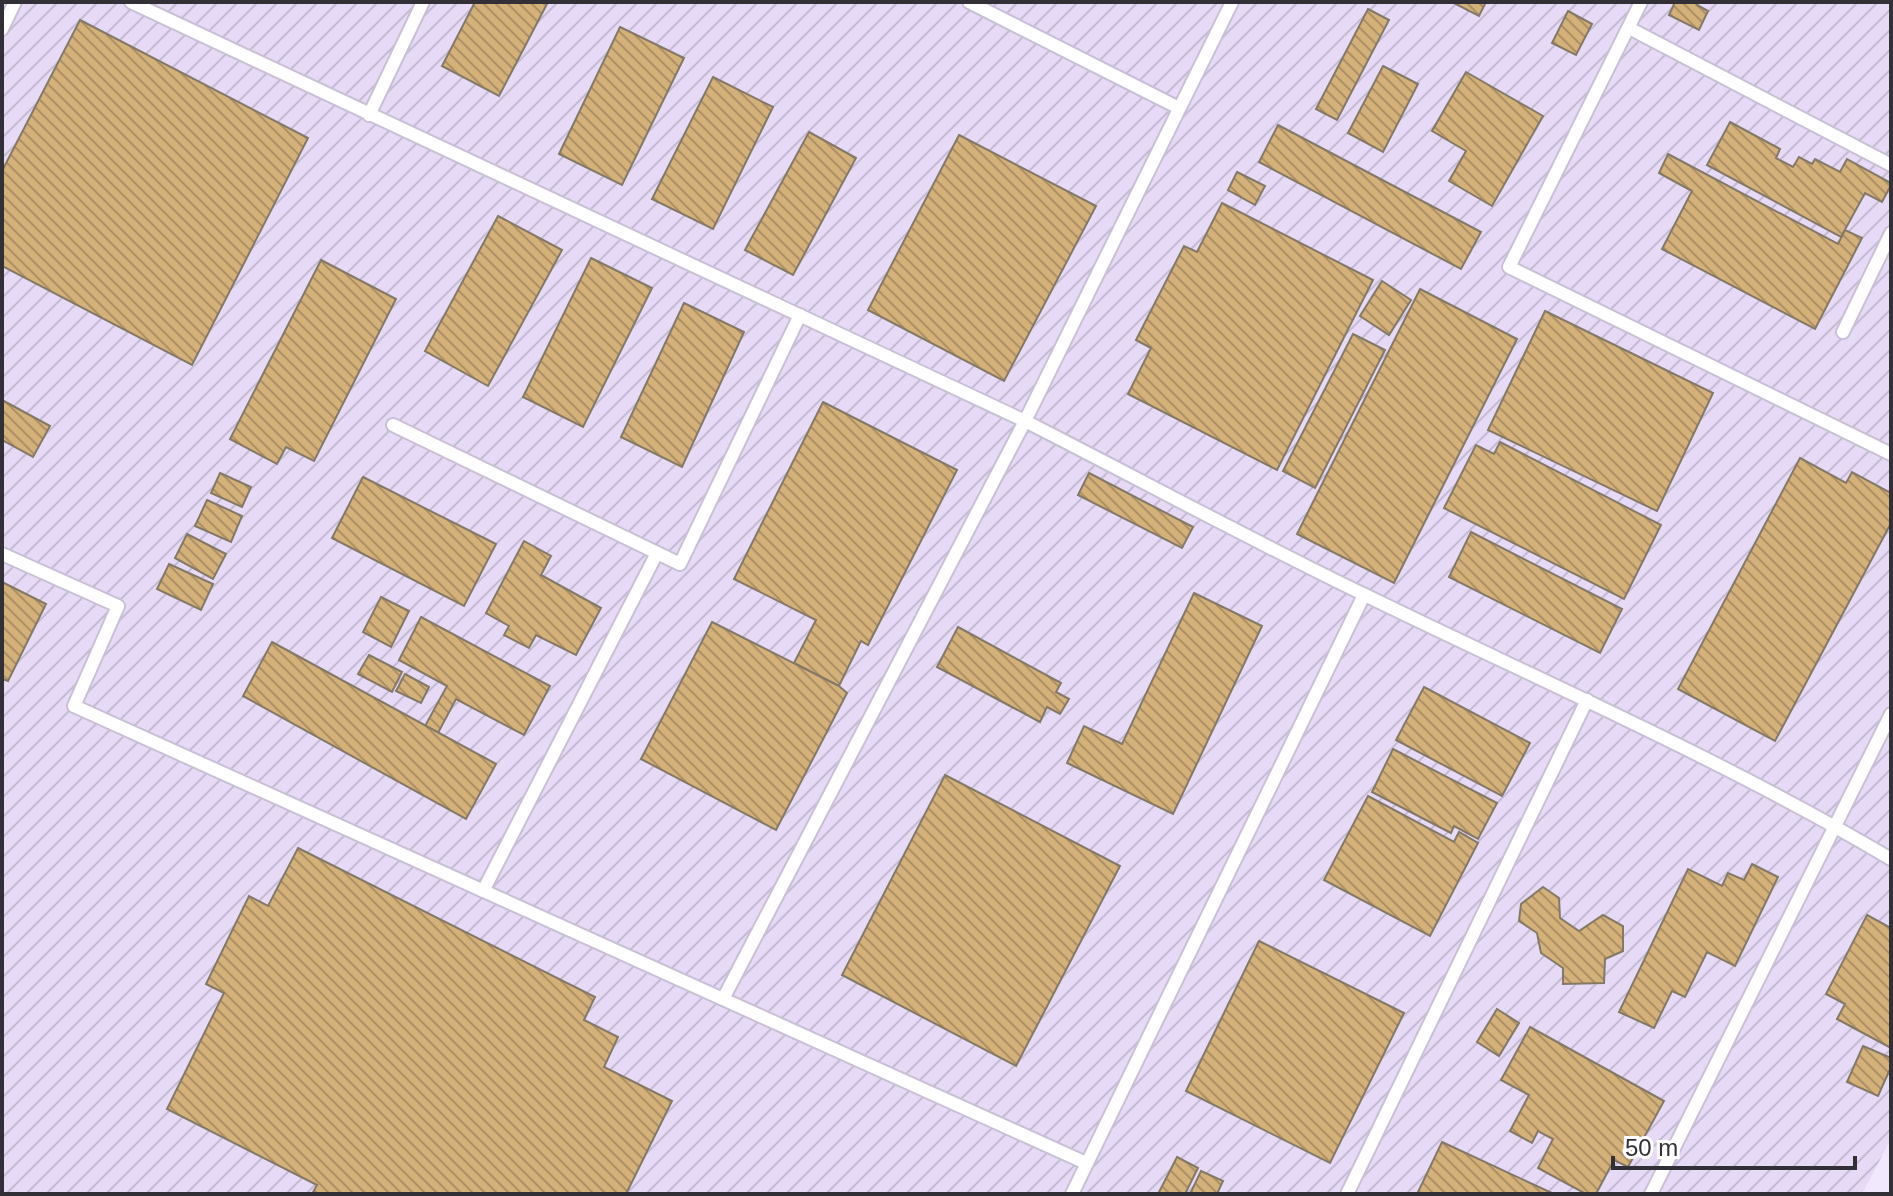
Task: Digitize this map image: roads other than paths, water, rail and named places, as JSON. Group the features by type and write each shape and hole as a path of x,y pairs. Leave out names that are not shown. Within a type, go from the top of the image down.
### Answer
{"lane":[{"path":"2,29 15,2"},
{"path":"131,2 1025,421 1364,595 1587,700 1835,826 1891,859"},
{"path":"369,115 423,2"},
{"path":"969,2 1179,108"},
{"path":"723,999 1025,421 1232,2"},
{"path":"1641,2 1509,267 1891,454"},
{"path":"1629,28 1891,165"},
{"path":"1843,332 1891,233"},
{"path":"393,425 680,564 800,315"},
{"path":"483,891 657,553"},
{"path":"2,554 118,606 74,706 1086,1163"},
{"path":"1072,1194 1364,595"},
{"path":"1347,1194 1587,700"},
{"path":"1651,1194 1891,714"}]}
